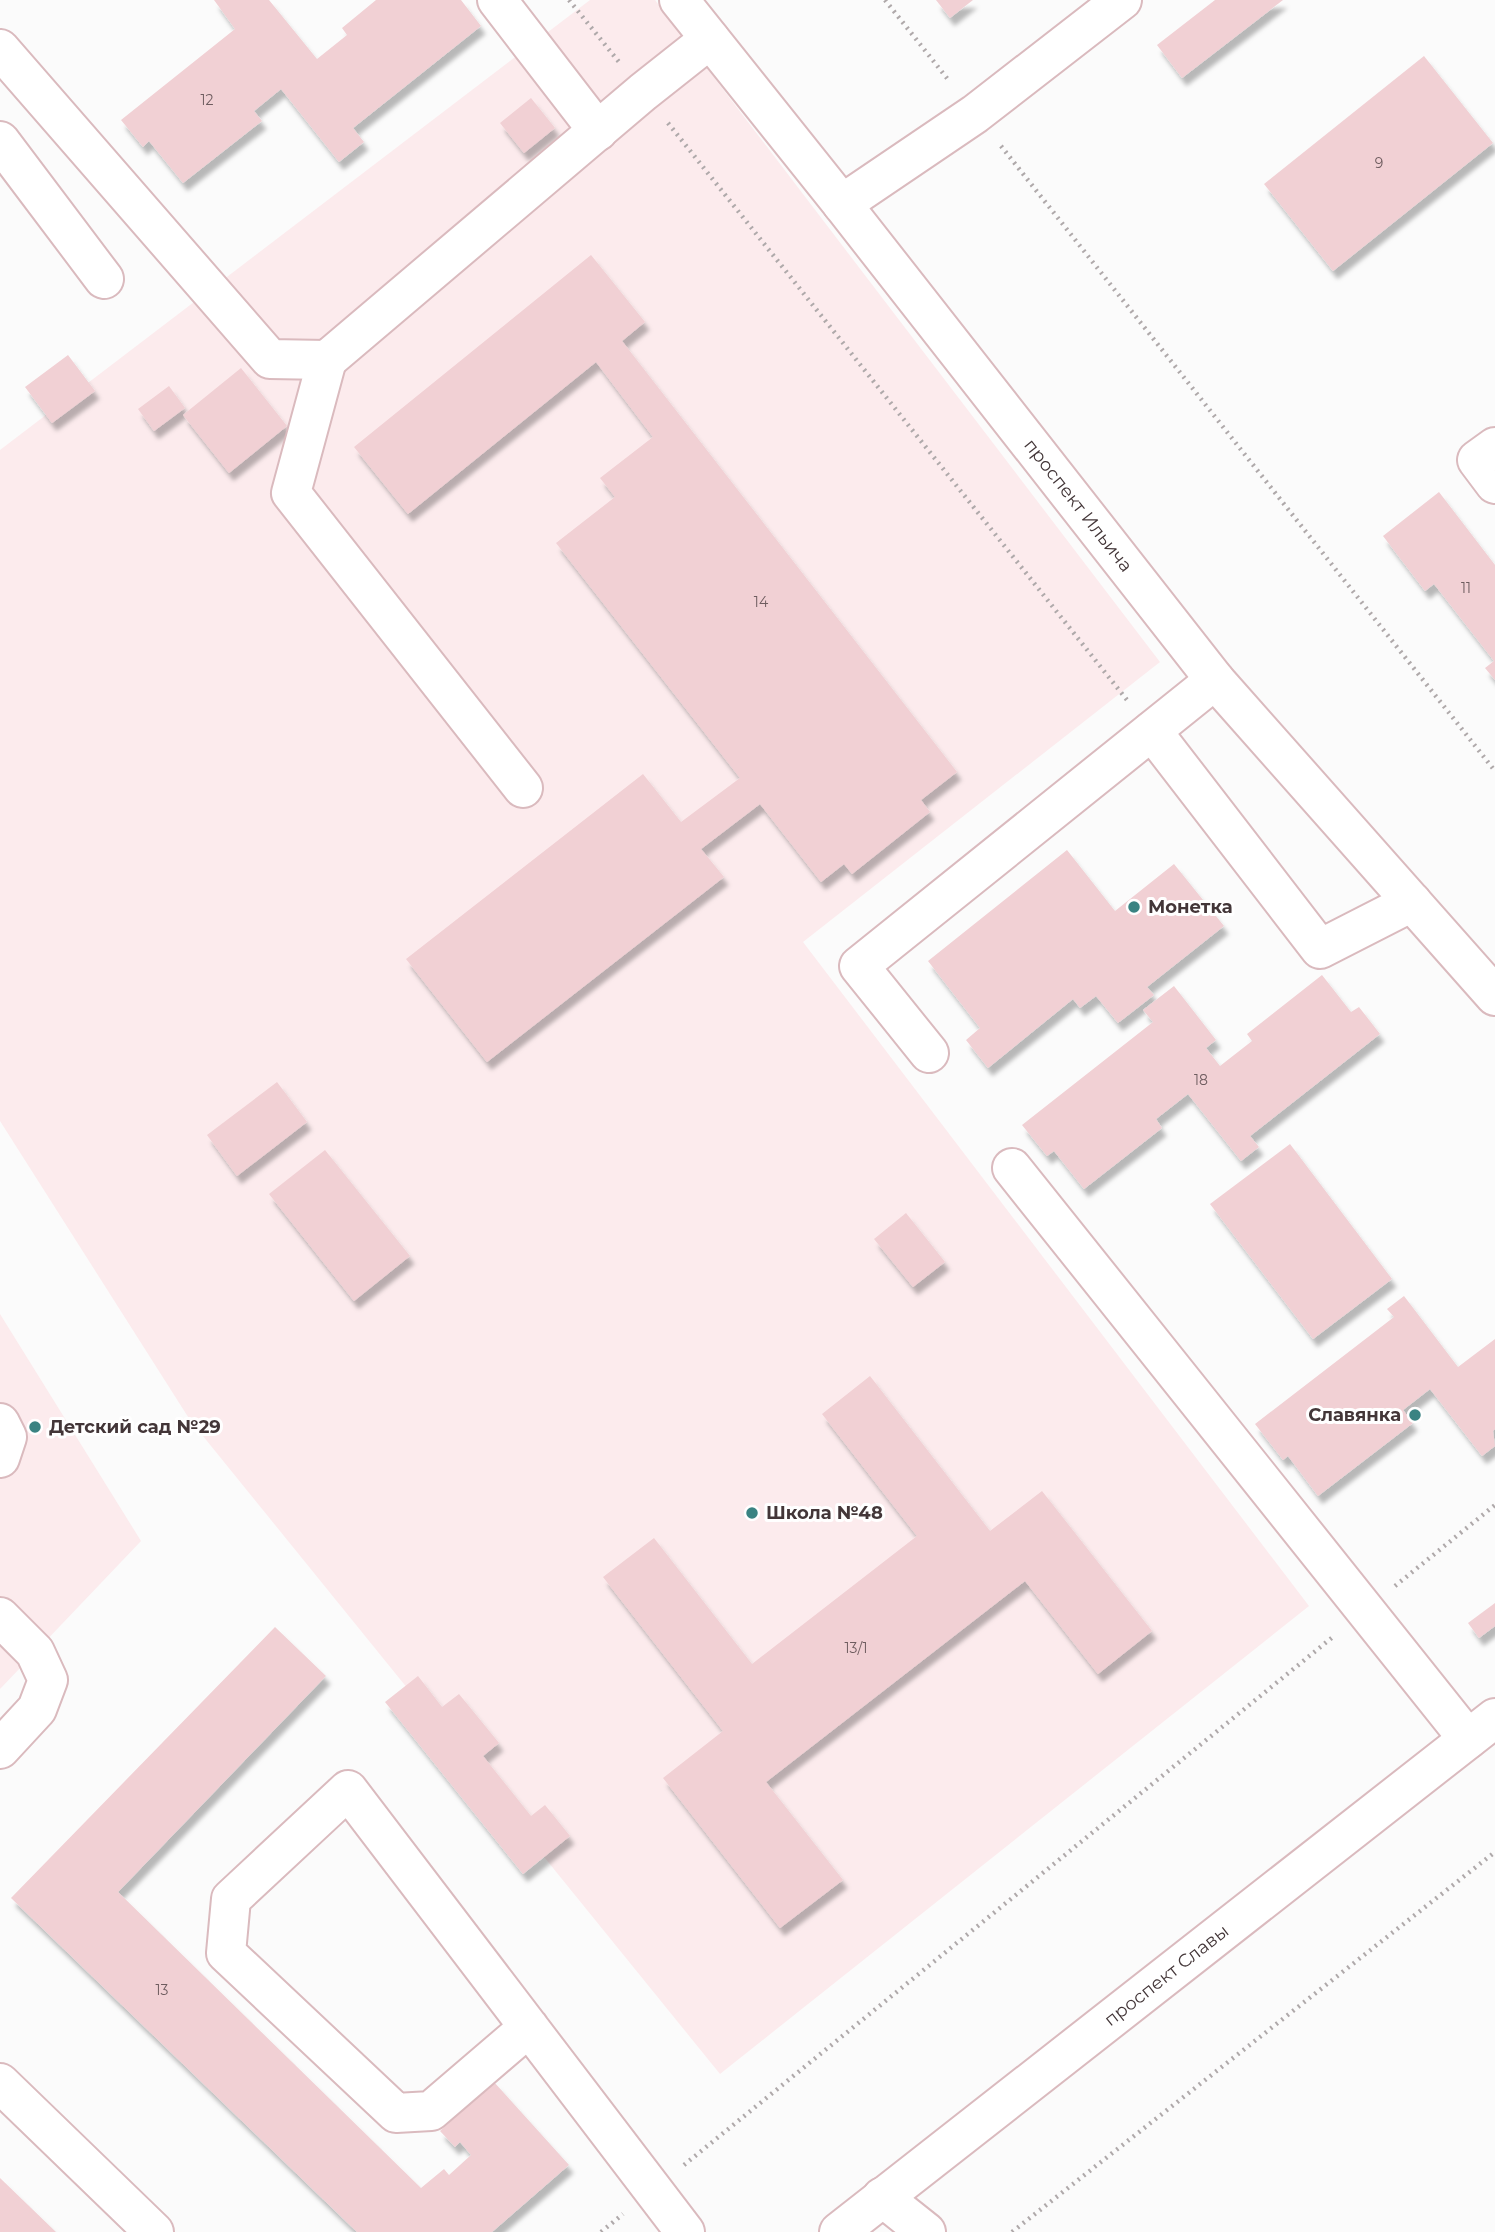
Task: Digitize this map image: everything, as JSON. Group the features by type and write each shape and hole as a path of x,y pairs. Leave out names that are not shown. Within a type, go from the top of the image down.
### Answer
{"street":[{"path":"497,0 598,131"},
{"name":"проспект Ильича","path":"679,0 1216,680 1495,996"},
{"path":"842,204 975,114 1122,0"},
{"path":"523,788 291,493 327,360 643,92 710,39"},
{"path":"0,49 270,359 327,360"},
{"path":"0,141 104,279"},
{"path":"1495,447 1477,460 1495,484"},
{"path":"929,1053 859,966 1216,680"},
{"path":"1152,731 1320,948 1412,902"},
{"path":"1013,1168 1364,1611 1482,1728"},
{"path":"0,1423 7,1437 0,1458"},
{"path":"0,1617 36,1652 48,1680 37,1709 0,1749"},
{"name":"проспект Славы","path":"839,2232 1482,1728"},
{"path":"529,2027 431,2111 396,2113 226,1953 231,1899 348,1790 529,2027 685,2232"},
{"path":"0,2084 153,2232"},
{"path":"882,2197 926,2232"}],"path":[{"path":"569,0 1152,731"},
{"path":"885,0 1495,771"},
{"path":"601,2232 1495,1505"},
{"path":"1012,2232 1495,1852"}],"shaded area":[{"path":"590,0 655,0 1160,662 803,942 1309,1606 720,2074 190,1420 0,1121 0,450"},
{"name":"Детский сад №29","path":"0,1314 141,1541 0,1689"}],"building":[{"path":"214,0 269,0 317,59 347,35 342,28 376,0 461,0 481,26 353,128 364,142 339,162 281,89 254,111 262,121 183,183 149,141 143,147 121,120 235,29"},
{"path":"936,0 973,0 950,18"},
{"path":"1215,0 1283,0 1182,78 1157,45"},
{"path":"1424,56 1493,143 1333,271 1264,184"},
{"path":"531,98 555,128 524,153 500,123"},
{"path":"591,255 645,322 622,341 957,772 921,800 930,812 852,874 844,864 821,882 760,804 701,849 724,877 487,1062 406,959 643,774 681,822 740,778 556,543 615,497 600,478 653,437 596,362 408,514 354,447"},
{"path":"68,355 95,391 52,423 25,387"},
{"path":"241,368 287,426 229,473 183,415"},
{"path":"169,386 185,408 154,431 138,409"},
{"path":"1439,492 1495,565 1495,680 1485,668 1494,661 1434,584 1425,591 1383,536"},
{"path":"1067,850 1115,911 1174,864 1224,926 1147,987 1154,995 1118,1023 1096,996 1080,1008 1073,999 988,1068 966,1040 980,1028 928,961"},
{"path":"1322,975 1351,1012 1359,1007 1380,1034 1250,1136 1259,1147 1241,1161 1188,1094 1156,1119 1162,1128 1084,1189 1054,1151 1047,1156 1022,1125 1153,1022 1143,1010 1174,986 1216,1040 1206,1048 1220,1066 1252,1041 1247,1034"},
{"path":"277,1082 307,1122 237,1176 207,1135"},
{"path":"1290,1144 1392,1279 1313,1339 1210,1204"},
{"path":"325,1150 410,1256 354,1301 269,1194"},
{"path":"906,1213 945,1262 913,1287 874,1239"},
{"path":"1404,1296 1458,1367 1495,1339 1495,1446 1482,1456 1430,1389 1403,1410 1413,1423 1318,1496 1288,1456 1283,1460 1255,1424 1394,1317 1387,1309"},
{"path":"870,1376 990,1531 1042,1491 1152,1631 1098,1674 1025,1581 766,1782 843,1880 780,1928 663,1778 723,1731 603,1577 654,1538 752,1664 917,1536 822,1414"},
{"path":"1495,1603 1495,1626 1479,1638 1468,1623"},
{"path":"275,1627 326,1676 118,1892 421,2188 444,2169 449,2175 471,2155 460,2142 455,2147 440,2131 494,2082 569,2165 492,2232 357,2232 11,1898"},
{"path":"418,1676 442,1707 459,1694 499,1743 483,1756 531,1816 545,1805 570,1836 523,1874 385,1702"},
{"path":"0,2178 56,2232 0,2232"}],"place":[{"name":"Монетка","path":"1134,907"},
{"name":"Славянка","path":"1415,1415"},
{"name":"Детский сад №29","path":"35,1427"},
{"name":"Школа №48","path":"752,1513"}]}
